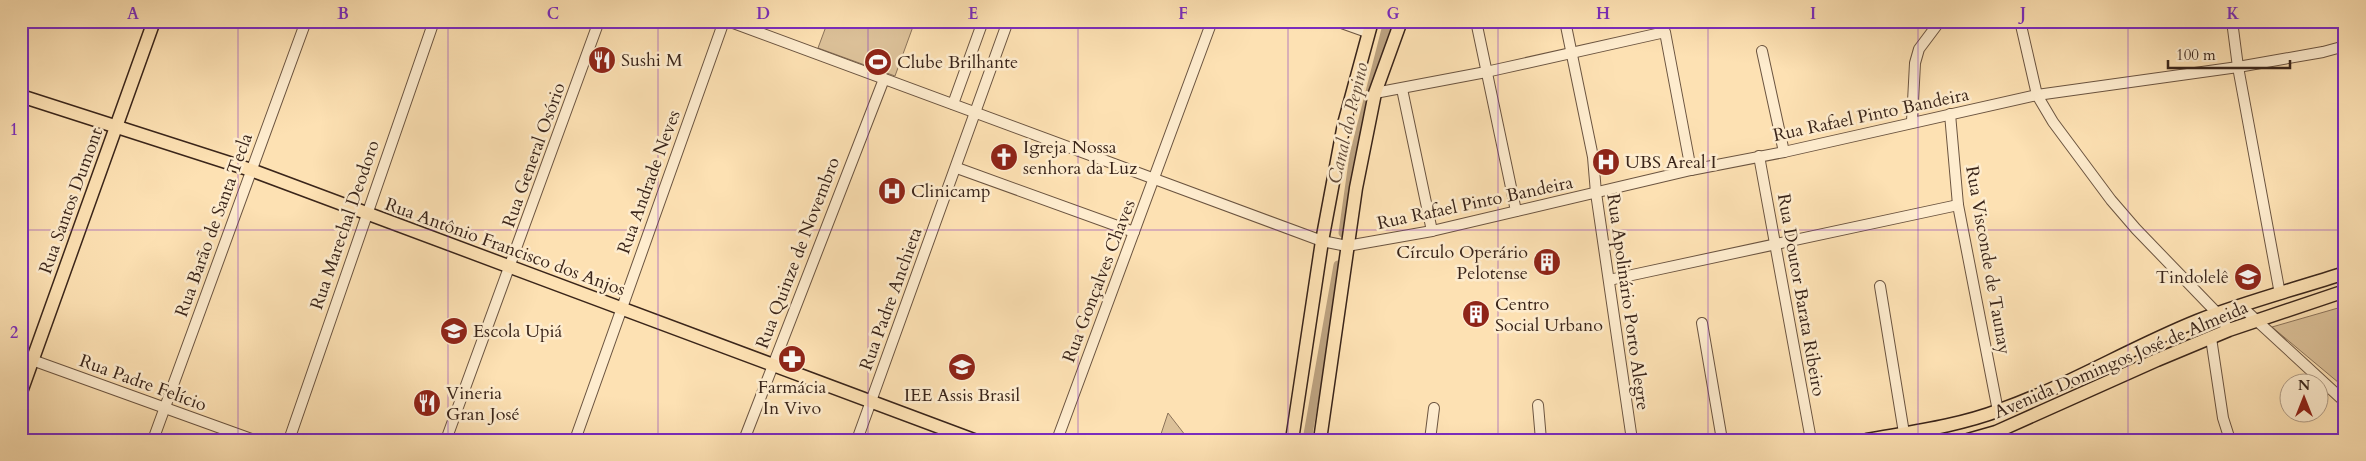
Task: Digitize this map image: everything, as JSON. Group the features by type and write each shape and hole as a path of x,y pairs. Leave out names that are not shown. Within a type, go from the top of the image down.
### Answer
{"main road":[{"name":"Rua Santos Dumont","path":"21,392 27,358 116,128 154,21"},
{"path":"1320,440 1347,246 1376,93 1401,21"},
{"path":"1292,440 1322,241 1344,124 1370,27"},
{"name":"Rua Antônio Francisco dos Anjos","path":"21,96 251,170 974,440"},
{"name":"Avenida Domingos José de Almeida","path":"1867,440 1998,411 2038,396 2151,341 2218,314 2345,273"},
{"name":"Avenida Domingos José de Almeida","path":"1968,440 1996,432 2229,330 2345,291"}],"street":[{"name":"Rua Barão de Santa Tecla","path":"153,440 306,21"},
{"name":"Rua Marechal Deodoro","path":"289,440 434,21"},
{"name":"Rua General Osório","path":"446,440 599,21"},
{"name":"Rua Andrade Neves","path":"575,440 724,21"},
{"name":"Rua Rafael Pinto Bandeira","path":"728,21 1322,241 1347,246 1432,231 1691,170 1784,152 2037,95 2238,67 2323,52 2345,46"},
{"path":"953,104 983,21"},
{"name":"Rua Padre Anchieta","path":"857,440 957,168 1008,21"},
{"name":"Rua Gonçalves Chaves","path":"1057,440 1212,21"},
{"path":"1336,21 1370,27"},
{"path":"1476,21 1516,211"},
{"name":"Rua Apolinário Porto Alegre","path":"1565,21 1593,157 1596,193 1632,440"},
{"path":"1912,122 1915,63 1919,49 1940,21"},
{"path":"2020,21 2037,95 2053,122 2105,193 2136,229 2218,314 2229,330"},
{"path":"2232,21 2238,67 2280,294"},
{"path":"1376,93 1486,72 1665,32 1691,170"},
{"path":"1762,51 1784,152"},
{"name":"Rua Quinze de Novembro","path":"744,440 884,79"},
{"path":"1402,89 1432,231"},
{"name":"Rua Visconde de Taunay","path":"1950,114 1958,205 1998,411"},
{"name":"Rua Doutor Barata Ribeiro","path":"1759,156 1811,440"},
{"path":"957,168 1134,232"},
{"path":"1609,280 1775,246 1958,205"},
{"path":"1880,286 1904,433"},
{"path":"2242,307 2345,402"},
{"path":"1702,323 1722,440"},
{"path":"2211,338 2223,418 2230,440"},
{"name":"Rua Padre Felício","path":"27,358 254,440"},
{"path":"1538,405 1541,440"},
{"path":"1430,440 1434,408"}],"shaded area":[{"name":"Clube Brilhante","path":"828,21 915,21 895,76 818,48"},
{"path":"2345,306 2345,388 2272,327"},
{"path":"1168,413 1189,440 1159,440"}],"waterway":[{"name":"Canal do Pepino","path":"1343,233 1354,155 1388,21"},
{"name":"Canal do Pepino","path":"1307,440 1338,265"}],"place":[{"name":"Sushi M","path":"602,60"},
{"name":"Clube Brilhante","path":"878,62"},
{"name":"Igreja Nossa senhora da Luz","path":"1004,157"},
{"name":"UBS Areal I","path":"1606,162"},
{"name":"Clinicamp","path":"892,191"},
{"name":"Círculo Operário Pelotense","path":"1547,262"},
{"name":"Tindolelê","path":"2248,277"},
{"name":"Centro Social Urbano","path":"1476,314"},
{"name":"Escola Upiá","path":"454,331"},
{"name":"Farmácia In Vivo","path":"792,359"},
{"name":"IEE Assis Brasil","path":"962,367"},
{"name":"Vineria Gran José","path":"427,403"}]}
